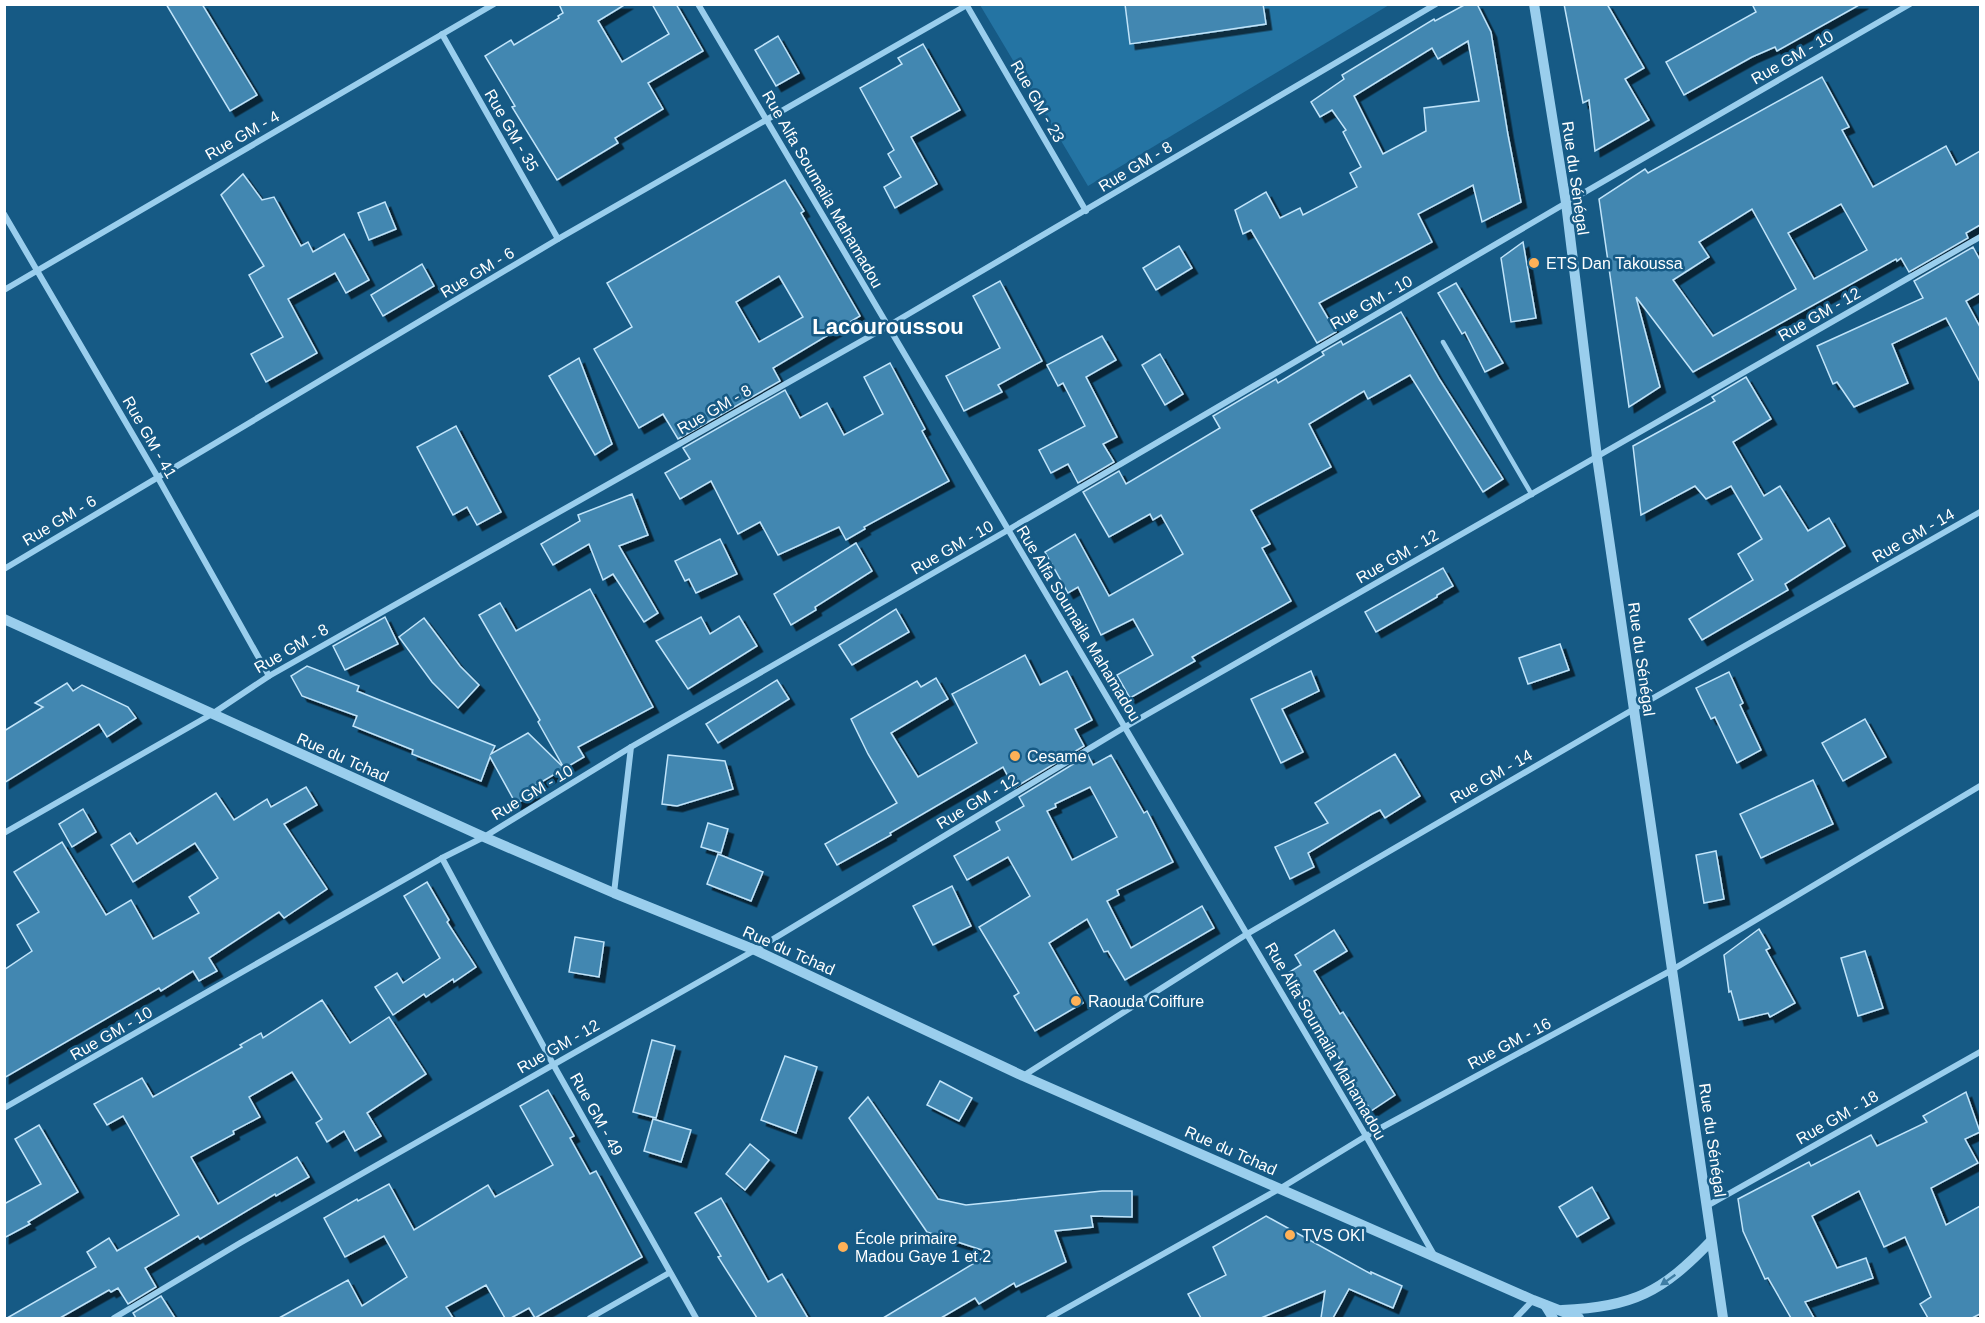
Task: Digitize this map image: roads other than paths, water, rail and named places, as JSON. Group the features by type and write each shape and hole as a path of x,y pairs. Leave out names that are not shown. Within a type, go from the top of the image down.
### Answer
{"street":[{"name":"Rue GM - 4","path":"4,290 494,4"},
{"name":"Rue Alfa Soumaila Mahamadou","path":"699,4 1434,1255"},
{"name":"Rue GM - 8","path":"4,833 212,714 269,676 888,326 1436,4"},
{"name":"Rue du Sénégal","path":"1534,4 1566,203 1598,457 1722,1318"},
{"name":"Rue GM - 10","path":"4,1108 442,858 484,837 631,747 1910,4"},
{"name":"Rue GM - 6","path":"4,569 558,239 966,5"},
{"name":"Rue GM - 23","path":"966,5 1086,211"},
{"name":"Rue GM - 35","path":"442,34 558,239"},
{"name":"Rue GM - 41","path":"4,214 157,476 269,676"},
{"name":"Rue GM - 12","path":"114,1318 240,1243 755,950 1125,727 1980,237"},
{"name":"Rue GM - 14","path":"1023,1076 1247,934 1634,709 1980,512"},
{"name":"Rue du Tchad","path":"4,620 484,837 755,950 1023,1076 1434,1255 1545,1305 1556,1314 1579,1318"},
{"path":"614,893 631,747"},
{"name":"Rue GM - 16","path":"1048,1318 1281,1188 1366,1136 1672,970 1980,786"},
{"name":"Rue GM - 49","path":"442,858 553,1064 696,1318"},
{"name":"Rue GM - 18","path":"1707,1206 1980,1052"},
{"path":"1556,1314 1623,1303 1655,1289 1684,1269 1711,1241"},
{"path":"590,1318 669,1273"},
{"path":"1516,1318 1533,1300"}],"lane":[{"path":"1443,342 1532,495"}],"place":[{"name":"ETS Dan Takoussa","path":"1534,263"},
{"name":"Cesame","path":"1015,756"},
{"name":"Raouda Coiffure","path":"1076,1001"},
{"name":"TVS OKI","path":"1290,1235"},
{"name":"École primaire Madou Gaye 1 et 2","path":"843,1247"}],"district":[{"name":"Lacouroussou","path":"888,326"}]}
